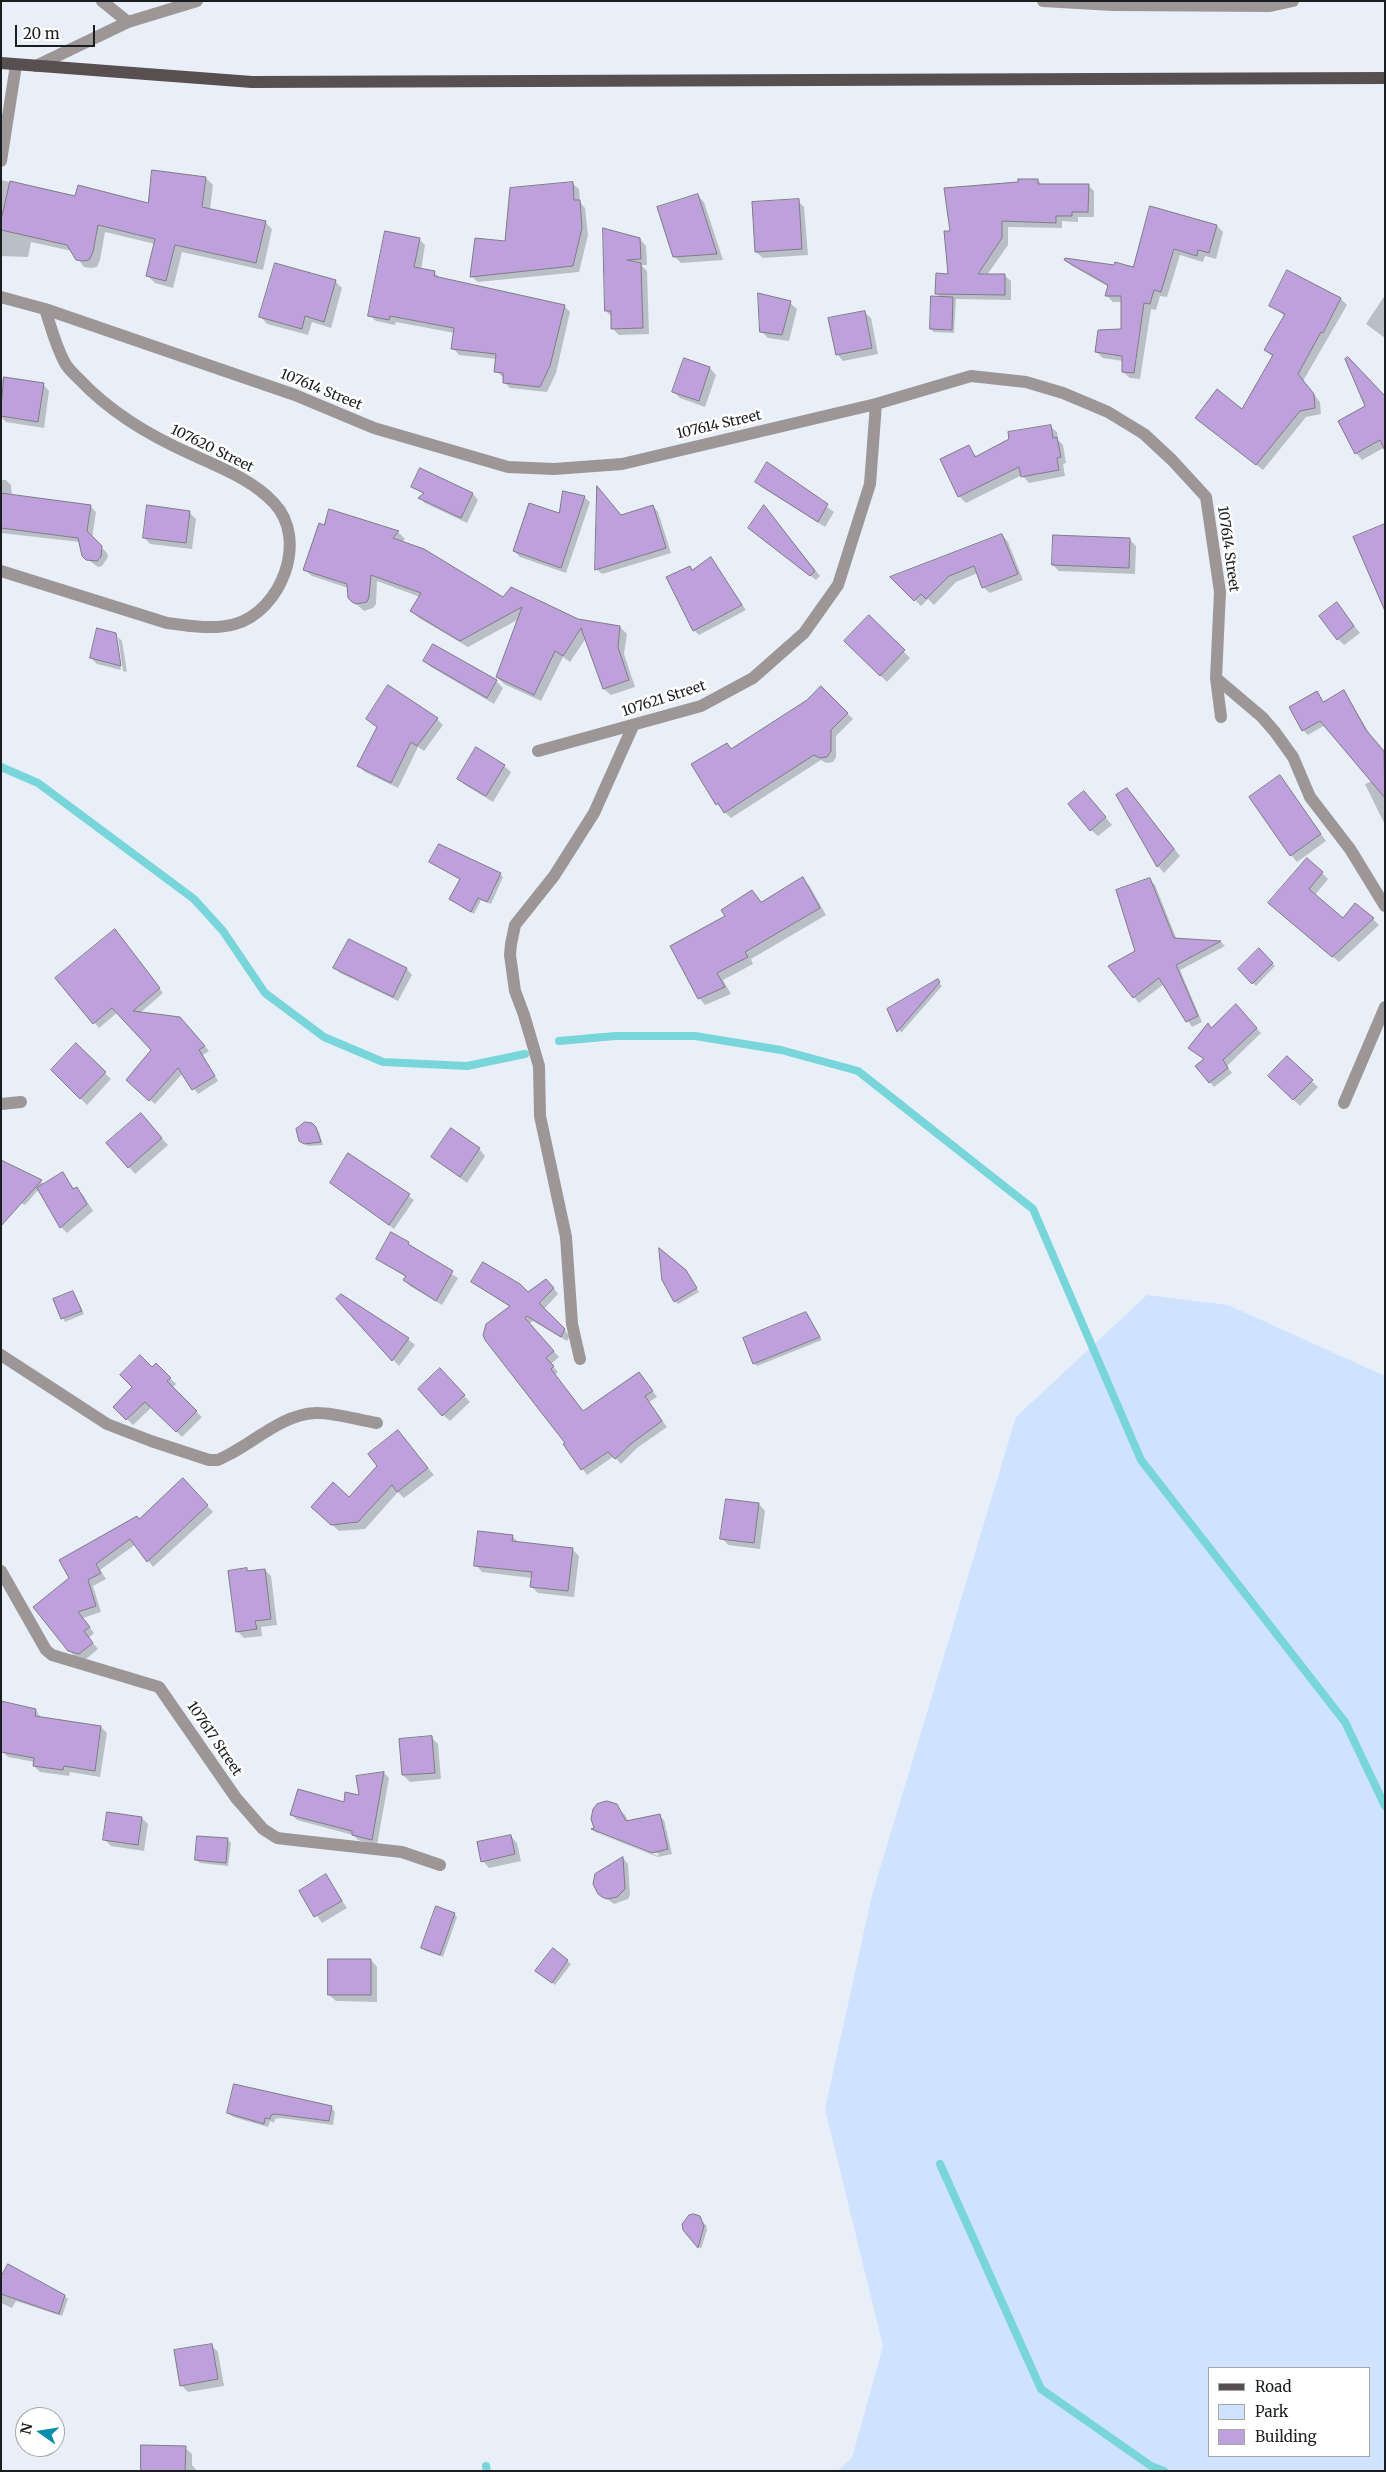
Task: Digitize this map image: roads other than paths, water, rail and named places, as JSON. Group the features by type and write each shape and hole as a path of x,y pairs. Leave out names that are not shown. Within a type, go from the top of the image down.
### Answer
{"main road":[{"path":"1,63 252,82 1385,78"}],"street":[{"path":"102,1 128,22"},
{"path":"36,66 128,22 197,1"},
{"path":"1043,1 1113,5 1270,6 1293,1"},
{"path":"1,161 16,65"},
{"name":"107614 Street","path":"1,297 45,309 295,395 374,428 508,467 554,469 622,464 876,404 971,376 1026,382 1063,393 1108,412 1144,434 1172,460 1206,497 1220,592 1216,678 1221,717"},
{"name":"107620 Street","path":"1,572 167,624 196,627 224,626 236,624 254,615 264,607 275,594 288,558 290,543 286,520 276,504 263,492 230,472 163,442 95,396 65,364 45,309"},
{"name":"107621 Street","path":"538,751 701,706 753,678 804,633 838,585 870,484 876,404"},
{"path":"1216,678 1262,717 1275,732 1293,757 1310,797 1350,849 1385,906"},
{"path":"580,1359 572,1324 566,1237 540,1116 539,1066 515,991 510,950 515,925 554,876 594,813 632,726"},
{"path":"1344,1103 1385,1007"},
{"path":"1,1104 21,1102"},
{"path":"1,1355 107,1424 209,1460 218,1460 281,1424 307,1413 318,1412 377,1423"},
{"name":"107617 Street","path":"1,1571 46,1650 52,1655 159,1687 236,1798 262,1829 271,1835 285,1840 402,1852 440,1865"}],"waterway":[{"path":"1,767 38,783 194,899 223,931 265,993 324,1037 383,1062 467,1066 525,1054"},
{"path":"559,1041 615,1036 695,1036 781,1050 858,1071 1033,1209 1141,1460 1345,1722 1385,1806"},
{"path":"940,2164 1041,2389 1151,2466 1164,2471"},
{"path":"486,2466 487,2471"}]}
